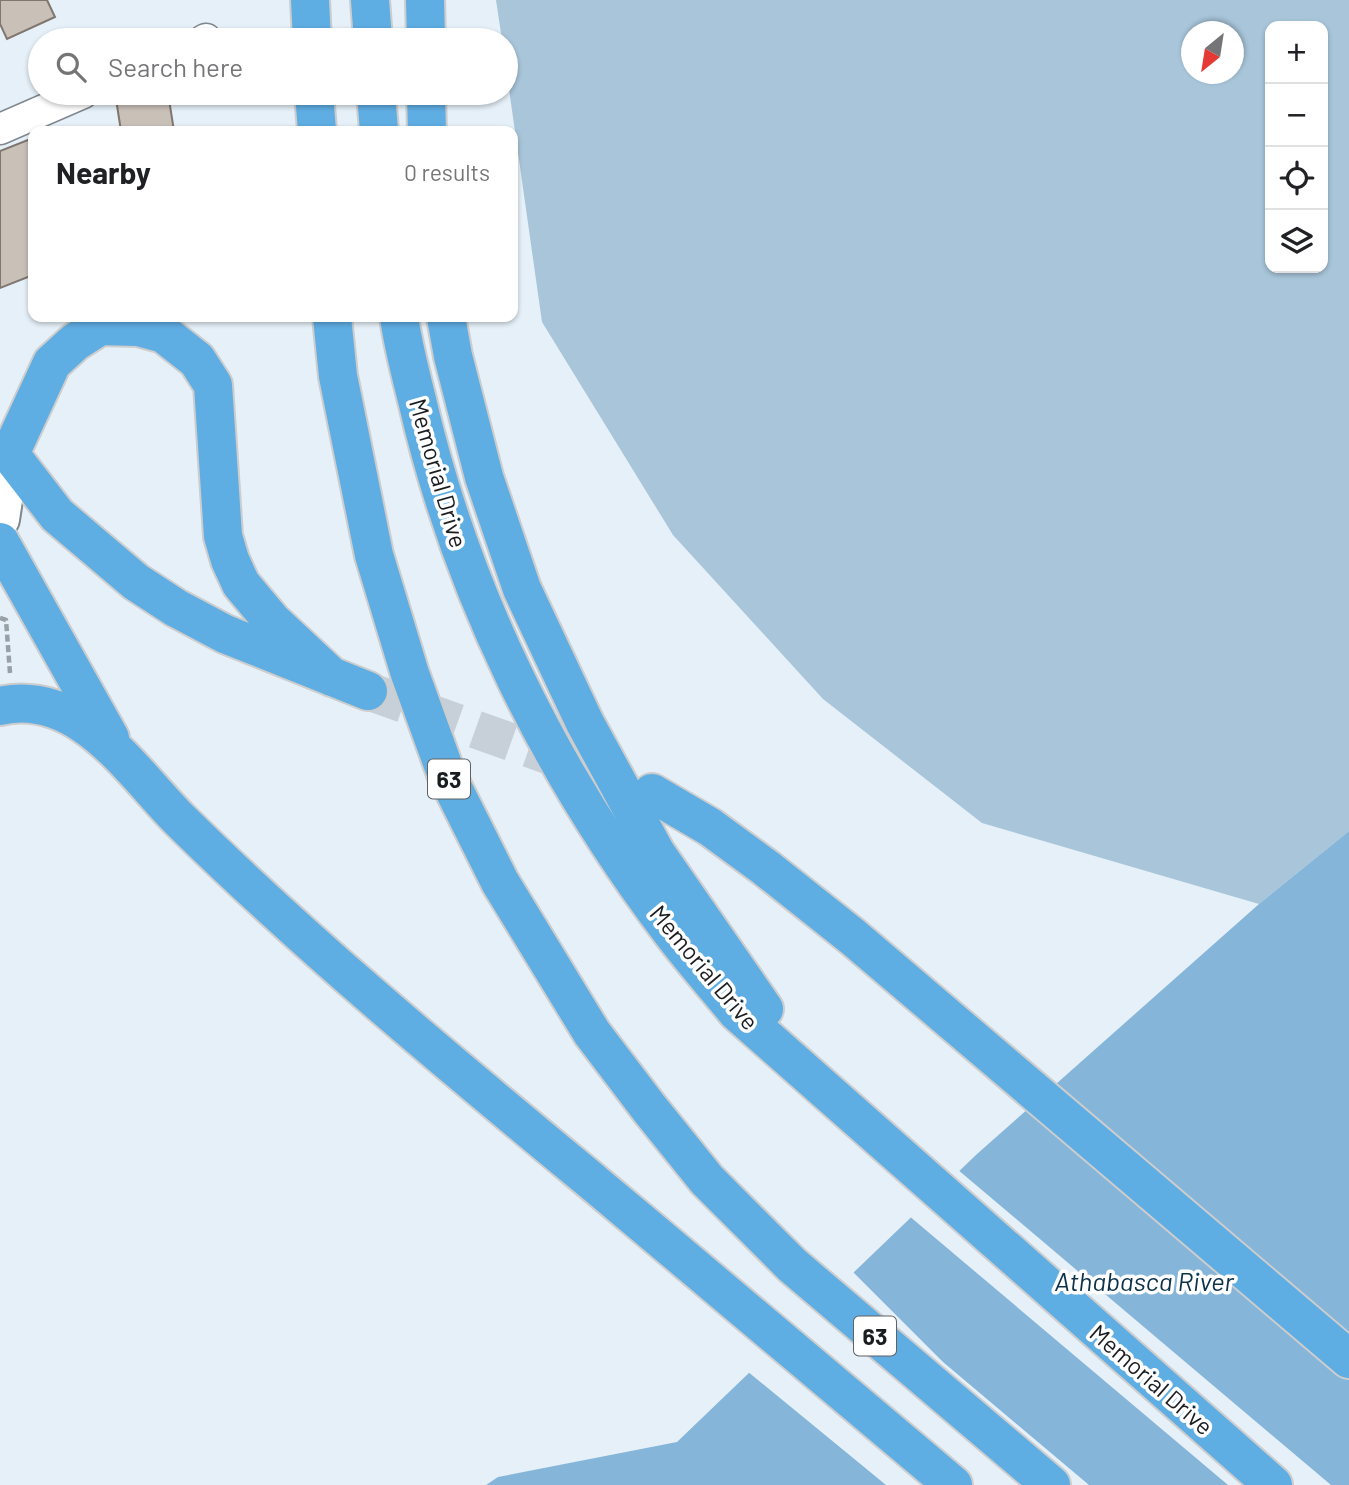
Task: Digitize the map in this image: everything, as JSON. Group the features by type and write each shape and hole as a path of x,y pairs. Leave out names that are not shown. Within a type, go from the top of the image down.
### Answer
{"highway":[{"path":"310,0 311,28"},
{"path":"370,0 372,28"},
{"path":"425,0 426,28"},
{"path":"315,105 317,126"},
{"path":"377,105 379,126"},
{"path":"426,105 427,126"},
{"name":"63","path":"333,322 338,376 374,555 410,674 447,776 500,882 592,1033 707,1180 792,1265 1051,1485"},
{"name":"Memorial Drive","path":"401,322 429,454 461,552 500,645 537,724 626,869 671,932 737,1012 1273,1485"},
{"path":"447,322 484,477 522,589 585,723 656,853 813,1080"},
{"path":"332,677 272,621 254,601 235,572 223,536 214,385 197,360 164,334 138,327 100,326 75,342 52,363 3,449 57,514 135,582 176,608 225,634 332,677 368,691"},
{"path":"0,542 118,752"},
{"path":"0,706 40,705 58,709 118,752"},
{"name":"63","path":"118,752 181,821 334,965 953,1485"},
{"path":"652,793 710,827 853,937 1349,1359"}],"street":[{"path":"0,129 55,105"},
{"path":"0,519 3,449"}],"shaded area":[{"path":"496,0 1349,0 1349,831 1259,904 982,823 823,699 673,535 542,322 518,153 518,126 514,126 511,105 518,105 518,28 500,28"}],"water":[{"name":"Athabasca River","path":"1349,831 1349,1485 486,1485 498,1477 677,1442 977,1154 1259,904"}],"pier":[{"path":"957,1169 1331,1485 1228,1485 908,1215"},
{"path":"851,1270 943,1362 1089,1485 886,1485 747,1371"}],"building":[{"path":"0,0 47,0 55,17 7,39 0,24"},
{"path":"117,105 170,105 173,126 120,126"},
{"path":"28,140 28,277 0,288 0,151"}],"tunnel":[{"path":"368,691 581,767"}]}
